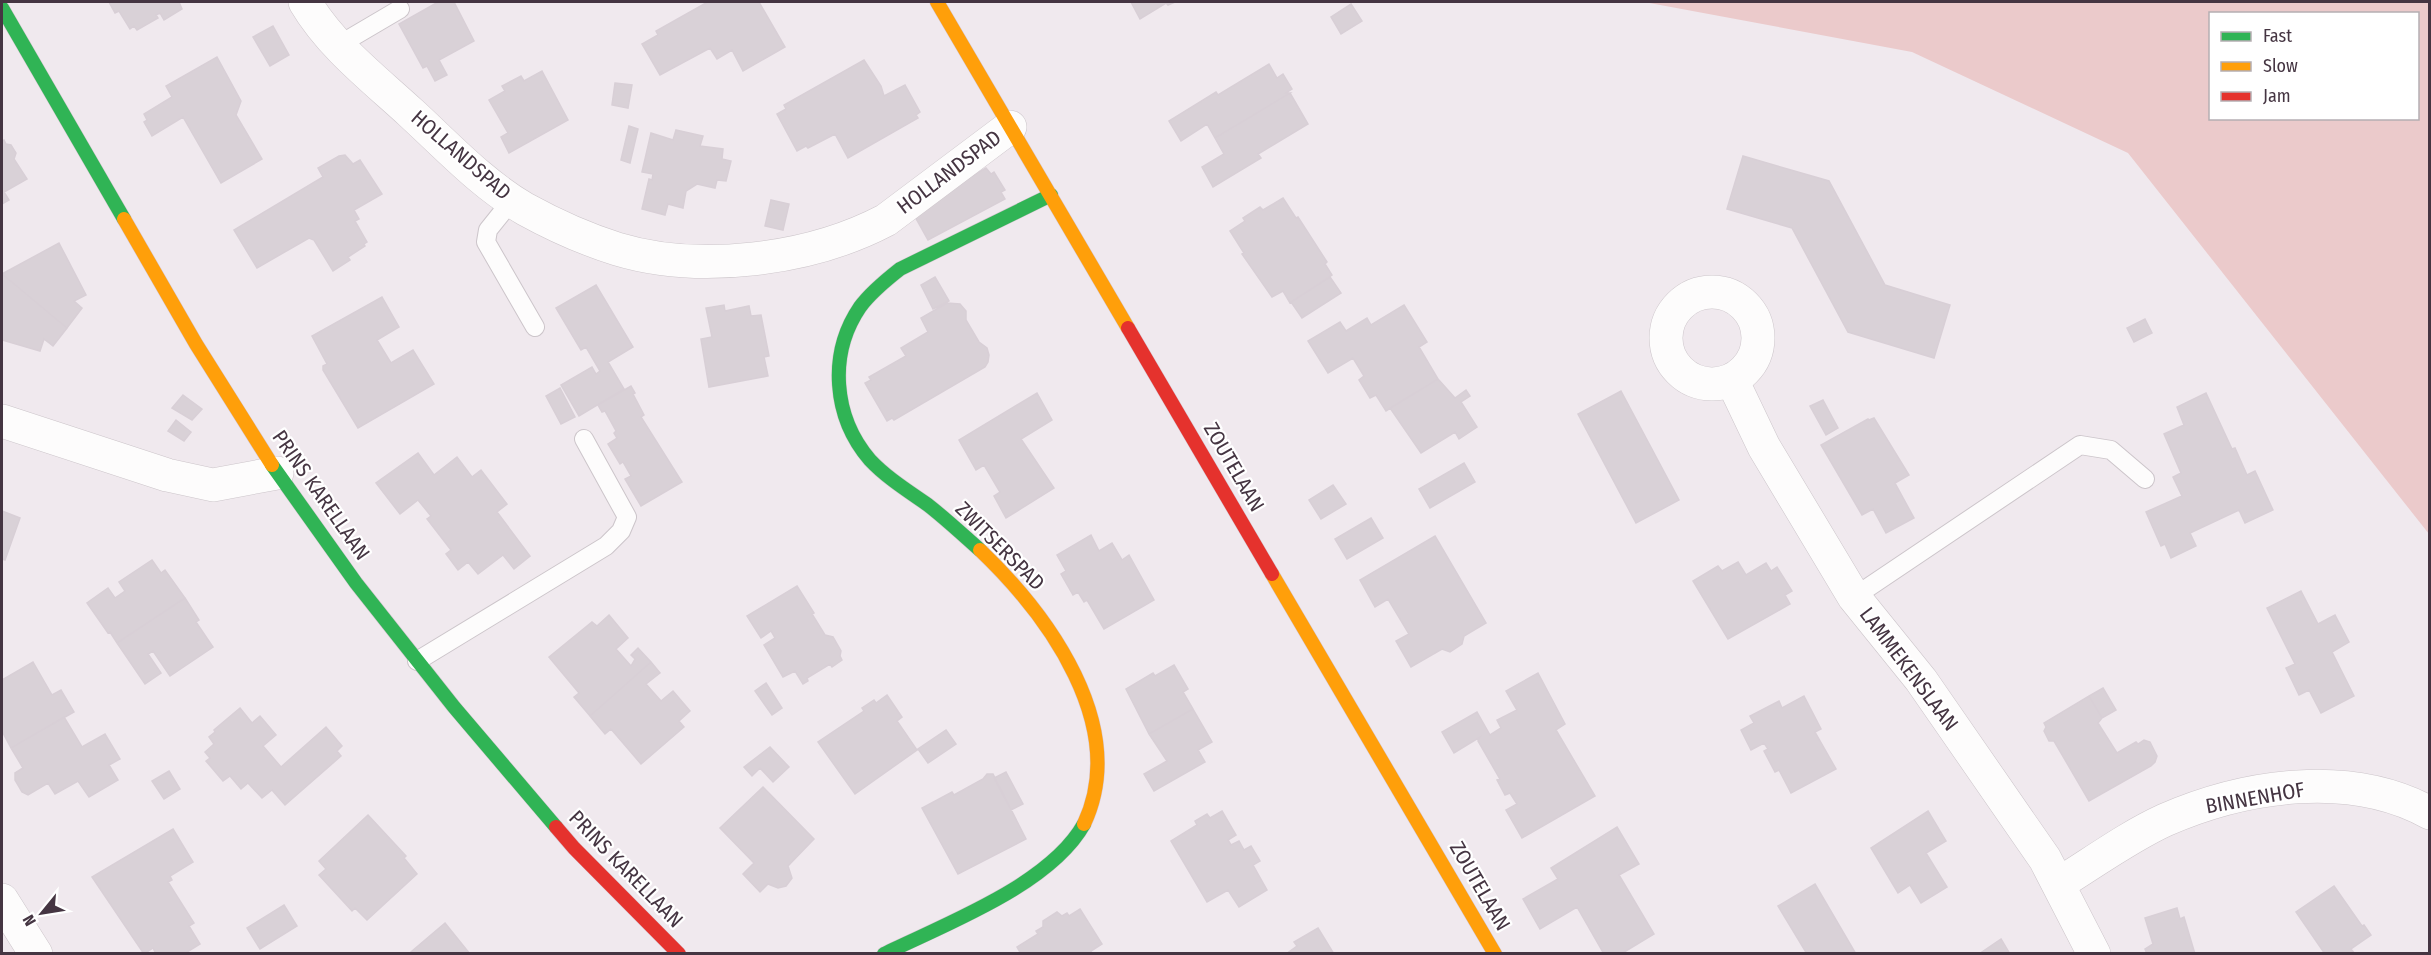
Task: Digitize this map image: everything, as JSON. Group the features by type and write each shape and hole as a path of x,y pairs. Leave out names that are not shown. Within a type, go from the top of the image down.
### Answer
{"street":[{"name":"HOLLANDSPAD","path":"305,2 318,23 341,49 484,180 512,200 570,231 618,249 669,258 724,261 762,258 802,251 866,230 886,220 1010,127"},
{"name":"ZOUTELAAN","path":"936,2 1495,954"},
{"name":"PRINS KARELLAAN","path":"2,8 195,344 277,472 356,583 417,661 574,848 679,954"},
{"name":"ZWITSERSPAD","path":"884,954 1030,879 1055,860 1080,830 1089,814 1097,784 1097,743 1089,707 1071,666 1040,618 1011,581 975,544 934,510 885,475 864,452 848,424 839,394 838,367 844,338 853,316 880,282 900,269 1051,195"},
{"name":"LAMMEKENSLAAN","path":"1732,380 1764,447 1854,597 1921,680 2045,859 2060,883 2094,954"},
{"path":"2,421 167,474 213,485 277,472"},
{"name":"BINNENHOF","path":"2060,883 2164,821 2201,806 2238,796 2304,788 2369,789 2430,813"},
{"path":"2,900 36,954"}],"lane":[{"path":"341,49 349,39 400,9"},
{"path":"512,200 488,230 486,242 535,327"},
{"path":"417,661 606,546 621,531 627,517 584,440"},
{"path":"1854,597 2080,445 2111,450 2145,479"}],"shaded area":[{"path":"1644,2 2429,2 2429,534 2128,153 1912,52"}],"building":[{"path":"109,2 179,2 182,9 164,20 160,13 156,15 158,18 137,30 134,26 130,29 119,11 115,13"},
{"path":"438,2 454,2 474,41 439,60 447,75 435,81 427,66 423,68 399,24"},
{"path":"705,2 759,2 785,47 743,71 732,50 717,59 710,48 660,75 642,44 658,35 656,31"},
{"path":"1131,2 1175,2 1168,5 1166,3 1140,19"},
{"path":"1351,4 1362,21 1341,34 1331,17"},
{"path":"273,26 289,55 270,66 253,37"},
{"path":"217,57 241,101 236,115 262,159 221,183 183,117 152,136 144,122 147,120 144,114 172,97 166,86"},
{"path":"864,60 881,86 884,96 905,85 920,112 916,115 918,118 848,158 835,134 797,151 777,114 786,109 784,105"},
{"path":"1269,64 1277,78 1283,74 1292,89 1286,93 1290,93 1215,138 1207,124 1181,141 1169,121 1216,92 1218,95"},
{"path":"542,71 568,120 509,153 501,137 508,133 489,100 505,91 502,86 521,76 524,81"},
{"path":"615,83 632,85 628,108 612,105"},
{"path":"1290,93 1308,124 1258,154 1261,158 1213,187 1202,167 1224,154 1215,138"},
{"path":"629,126 638,129 630,163 621,160"},
{"path":"676,130 703,136 700,146 723,149 722,159 731,161 726,181 717,180 715,188 697,184 686,191 683,208 668,204 665,215 642,209 649,179 652,180 653,174 642,172 651,133 673,140"},
{"path":"4,140 16,153 14,159 27,179 4,192 9,200 2,204 2,141"},
{"path":"345,155 353,164 360,160 382,194 354,210 359,219 355,221 367,242 365,246 333,271 314,240 309,238 257,268 234,230 323,177 318,168"},
{"path":"1743,156 1829,181 1885,285 1950,305 1934,358 1848,332 1792,228 1727,209"},
{"path":"986,168 991,174 994,172 1005,190 1001,192 1005,199 928,240 914,215 932,200"},
{"path":"1283,198 1327,262 1325,264 1332,275 1290,303 1283,291 1272,297 1242,254 1244,253 1230,231 1245,221 1243,218 1260,207 1263,210"},
{"path":"771,200 789,204 783,230 765,226"},
{"path":"59,243 86,295 74,301 82,308 67,328 2,274"},
{"path":"2,274 67,328 53,346 44,339 40,351 2,340"},
{"path":"935,277 949,301 933,309 921,285"},
{"path":"1330,277 1341,293 1302,318 1291,302"},
{"path":"596,285 633,347 608,362 624,389 579,416 561,385 592,367 596,374 600,371 586,347 581,350 556,308"},
{"path":"382,297 399,327 377,340 391,363 413,350 434,384 358,428 323,370 323,366 327,364 312,336"},
{"path":"947,303 960,304 966,311 966,320 979,342 987,348 988,362 985,367 894,420 892,418 887,421 865,383 871,380 869,377 906,356 901,348 928,332 921,318"},
{"path":"724,305 725,311 749,306 751,316 761,315 769,356 764,357 768,376 709,387 701,339 712,337 706,308"},
{"path":"1404,305 1427,342 1419,347 1438,379 1386,411 1376,395 1370,398 1359,380 1364,376 1353,358 1328,373 1308,341 1340,322 1346,331 1367,318 1371,325"},
{"path":"2145,319 2152,333 2134,342 2127,328"},
{"path":"1438,379 1455,398 1466,390 1470,396 1461,402 1477,427 1459,439 1455,432 1421,453 1390,408"},
{"path":"631,386 644,415 641,417 682,482 641,506 625,479 631,476 623,462 620,464 608,444 617,438 614,433 616,431 605,411 602,412 598,405"},
{"path":"560,388 575,417 561,424 546,396"},
{"path":"1621,391 1679,500 1636,523 1578,414"},
{"path":"1037,393 1052,420 1021,439 1054,488 1006,518 994,496 1000,492 984,465 976,470 959,440"},
{"path":"2206,393 2232,449 2235,448 2247,475 2255,471 2273,510 2245,523 2239,510 2190,533 2196,546 2171,558 2165,544 2161,546 2146,512 2182,496 2173,477 2181,473 2164,434 2184,425 2177,407"},
{"path":"183,395 202,409 192,420 172,408"},
{"path":"1823,400 1838,428 1826,435 1810,406"},
{"path":"1874,418 1909,475 1895,483 1914,518 1886,533 1873,509 1862,515 1821,445 1868,419"},
{"path":"176,420 191,432 184,441 168,431"},
{"path":"418,453 434,475 457,457 472,477 481,470 507,504 497,512 530,556 514,569 503,555 478,574 468,562 458,570 446,554 451,550 427,519 431,516 418,500 400,514 376,483"},
{"path":"1464,463 1475,482 1430,508 1419,489"},
{"path":"1333,485 1346,504 1321,519 1309,500"},
{"path":"2,511 20,518 5,560 2,559"},
{"path":"1371,518 1383,538 1347,559 1335,539"},
{"path":"1091,535 1099,551 1112,543 1122,560 1129,555 1154,600 1104,629 1087,600 1084,602 1078,592 1073,595 1061,574 1066,571 1057,555"},
{"path":"1435,536 1486,623 1464,636 1462,644 1450,652 1442,649 1411,667 1396,641 1409,634 1388,599 1375,607 1360,580"},
{"path":"152,560 161,573 165,570 185,598 117,643 87,603 108,588 115,598 125,591 119,582"},
{"path":"1738,562 1746,575 1766,563 1771,571 1777,567 1792,591 1785,595 1790,604 1728,639 1693,581 1718,566 1722,571"},
{"path":"797,586 825,635 833,637 841,651 842,660 832,667 830,664 807,678 808,681 803,684 795,671 783,677 764,645 775,638 771,631 761,638 747,616"},
{"path":"2301,591 2318,624 2335,615 2349,642 2332,652 2354,696 2321,713 2309,690 2299,695 2286,668 2295,664 2267,608"},
{"path":"185,598 199,620 196,622 213,647 170,676 153,651 148,654 161,673 145,684 117,643"},
{"path":"609,615 628,638 616,649 631,666 635,659 631,655 638,648 651,662 590,716 574,697 579,693 549,657 592,622 597,626"},
{"path":"33,662 52,695 61,690 74,712 11,748 2,731 2,680"},
{"path":"651,662 660,673 646,684 661,701 673,691 690,711 679,721 684,727 641,764 611,729 605,734 590,716"},
{"path":"1174,665 1188,689 1183,692 1193,709 1149,734 1126,689 1153,673 1155,676"},
{"path":"1538,673 1565,724 1556,730 1595,796 1522,838 1506,810 1517,804 1510,793 1505,795 1497,780 1500,779 1478,741 1480,737 1454,753 1442,732 1477,712 1490,735 1501,728 1497,720 1517,710 1506,691"},
{"path":"766,683 782,708 772,715 755,691"},
{"path":"2103,688 2116,710 2102,718 2089,696"},
{"path":"887,695 902,717 897,721 917,750 855,794 818,742 864,711 862,708 874,700 876,703"},
{"path":"1804,696 1821,729 1815,732 1836,769 1791,793 1779,770 1775,772 1764,751 1768,749 1764,743 1751,750 1741,730 1754,723 1750,716 1779,701 1782,708"},
{"path":"2089,696 2102,718 2098,723 2117,753 2144,740 2150,742 2157,756 2151,766 2089,801 2054,741 2049,741 2044,731 2046,727 2044,723"},
{"path":"240,708 252,723 260,716 276,735 263,746 281,767 326,727 342,746 337,751 341,756 285,805 272,790 262,798 248,783 241,789 230,776 223,781 206,761 210,758 205,752 214,744 209,737 215,732 214,730"},
{"path":"1193,709 1212,742 1198,750 1205,762 1154,791 1144,774 1167,761 1149,734"},
{"path":"64,717 82,747 105,734 120,759 109,765 118,780 89,797 78,781 55,794 48,783 28,795 22,792 15,780 15,773 23,768 11,748"},
{"path":"946,730 956,744 928,763 918,749"},
{"path":"770,747 789,767 773,782 760,768 752,776 744,767"},
{"path":"169,771 180,789 164,799 152,781"},
{"path":"1006,772 1023,804 1011,810 994,778"},
{"path":"987,774 993,774 1026,839 958,874 922,808 952,792 954,795 983,779"},
{"path":"763,787 814,839 788,866 792,878 786,886 778,888 768,884 760,892 743,874 754,863 720,828"},
{"path":"1222,811 1236,835 1228,840 1231,845 1239,841 1244,850 1251,846 1260,861 1253,865 1267,890 1239,907 1228,890 1207,902 1171,841 1197,825 1195,821 1207,814 1210,818"},
{"path":"1928,811 1946,841 1926,853 1947,887 1921,903 1910,885 1898,893 1871,848"},
{"path":"368,815 406,856 404,858 417,874 367,920 355,908 352,911 319,875 326,869 319,861"},
{"path":"1617,827 1639,864 1619,875 1654,934 1621,954 1604,954 1577,907 1540,929 1523,899 1558,879 1551,868"},
{"path":"173,829 193,862 170,876 172,880 168,882 194,923 189,926 200,944 184,954 156,954 153,948 144,954 92,877"},
{"path":"1815,884 1856,954 1807,954 1778,906"},
{"path":"2334,886 2371,935 2351,949 2355,954 2325,954 2296,912"},
{"path":"284,905 297,926 260,949 247,928"},
{"path":"2177,908 2180,919 2184,917 2195,954 2147,954 2145,949 2153,944 2145,918"},
{"path":"1080,909 1102,944 1091,951 1092,954 1021,954 1017,947 1038,934 1036,931 1043,927 1043,921 1057,912 1062,916 1067,913 1069,916"},
{"path":"445,923 470,954 412,954 411,952"},
{"path":"1318,928 1334,954 1286,954 1297,946 1294,942"},
{"path":"2001,939 2010,954 1979,954"}],"traffic: fast":[{"path":"2,8 124,219"},
{"path":"980,550 935,510 883,473 870,460 848,425 842,405 839,365 850,325 860,307 874,291 900,269 1051,195"},
{"path":"272,465 356,583 454,707 556,827"},
{"path":"884,954 965,916 1022,884 1047,866 1068,846 1084,824"}],"traffic: slow":[{"path":"937,2 1128,328"},
{"path":"124,219 196,344 272,465"},
{"path":"980,550 1006,576 1055,639 1075,675 1089,711 1097,749 1096,787 1084,824"},
{"path":"1272,574 1495,954"}],"traffic: jam":[{"path":"1128,328 1272,574"},
{"path":"556,827 679,954"}]}
